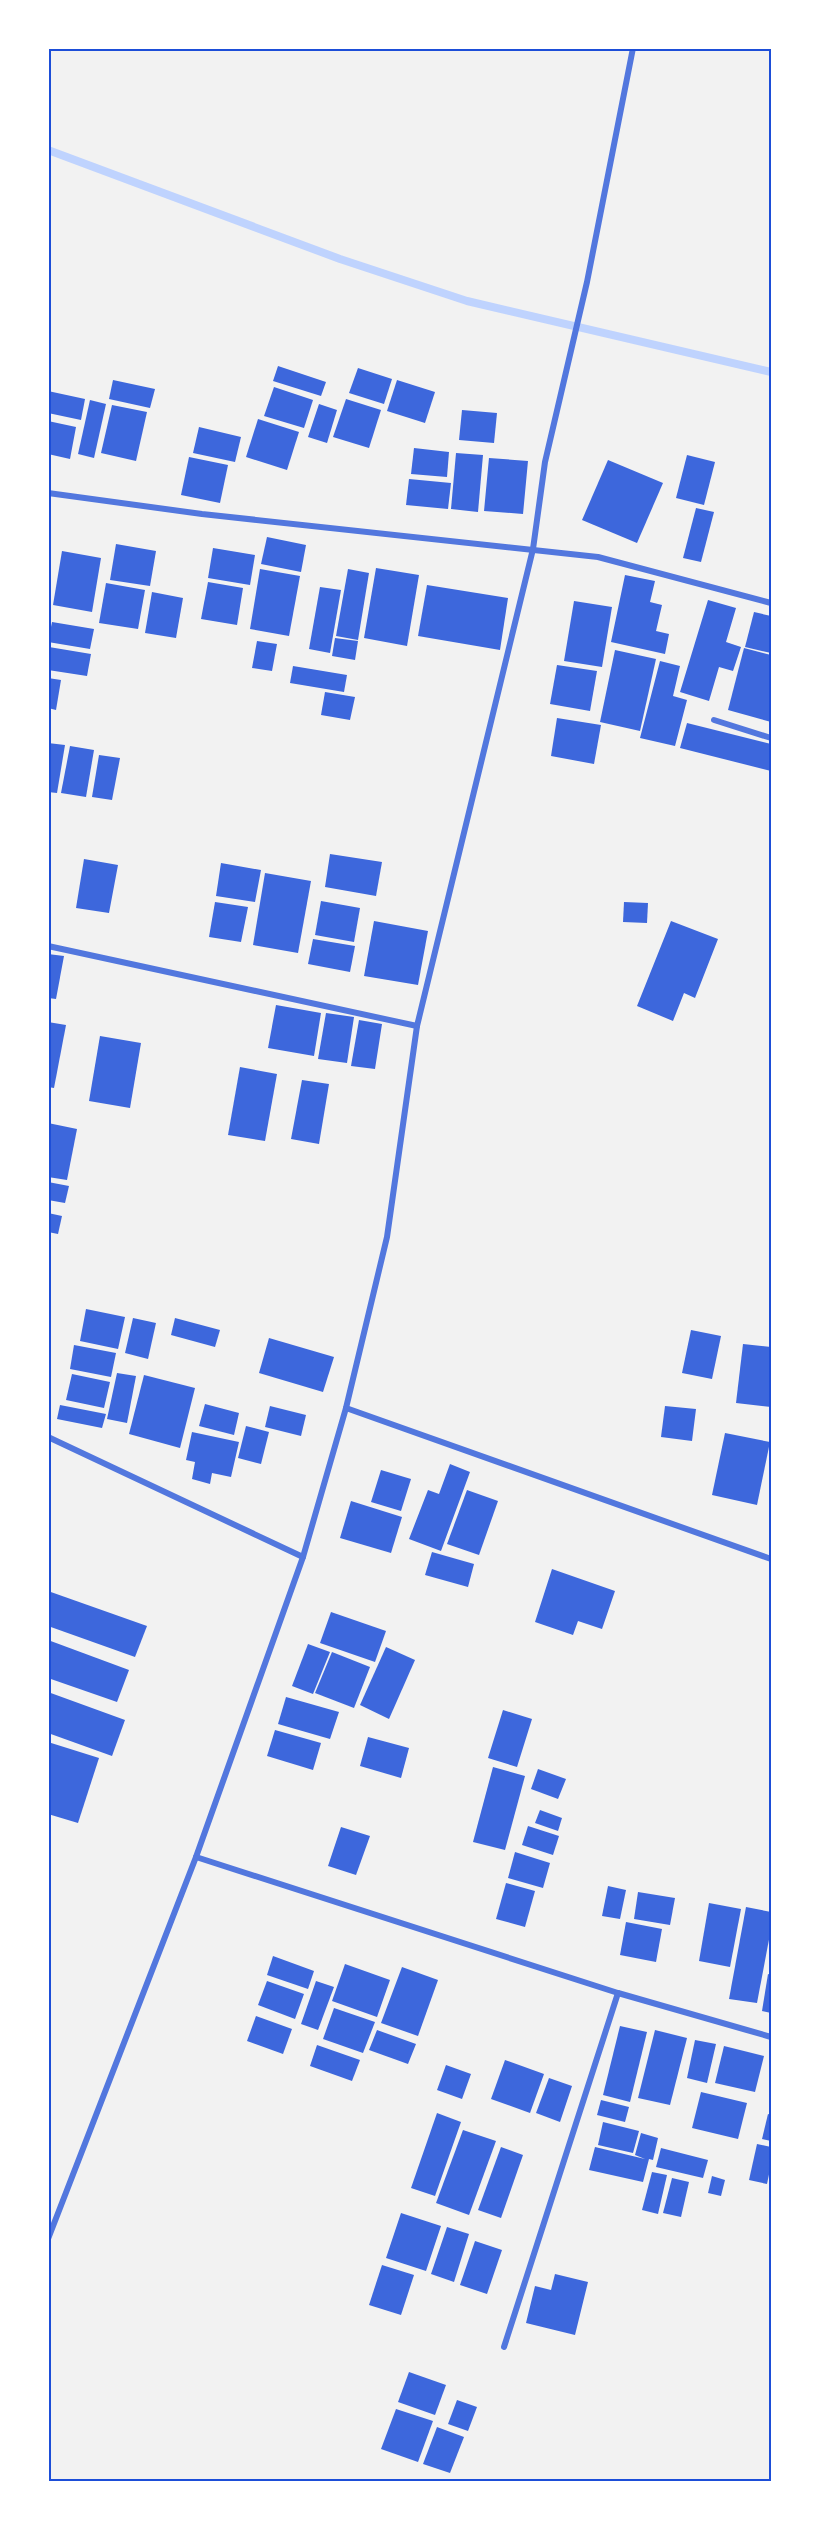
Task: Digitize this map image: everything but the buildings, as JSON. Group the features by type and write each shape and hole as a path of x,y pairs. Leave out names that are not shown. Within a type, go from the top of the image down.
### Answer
{"street":[{"path":"48,2239 196,1857 303,1557 346,1408 387,1237 417,1026 533,549 545,462 587,282 633,48"},
{"path":"48,493 202,514 598,557 771,603"},
{"path":"714,720 771,738"},
{"path":"48,946 417,1026"},
{"path":"346,1408 771,1559"},
{"path":"48,1437 303,1557"},
{"path":"196,1857 618,1993 771,2037"},
{"path":"504,2347 618,1993"}],"waterway":[{"path":"48,150 340,259 467,301 771,372"}]}
